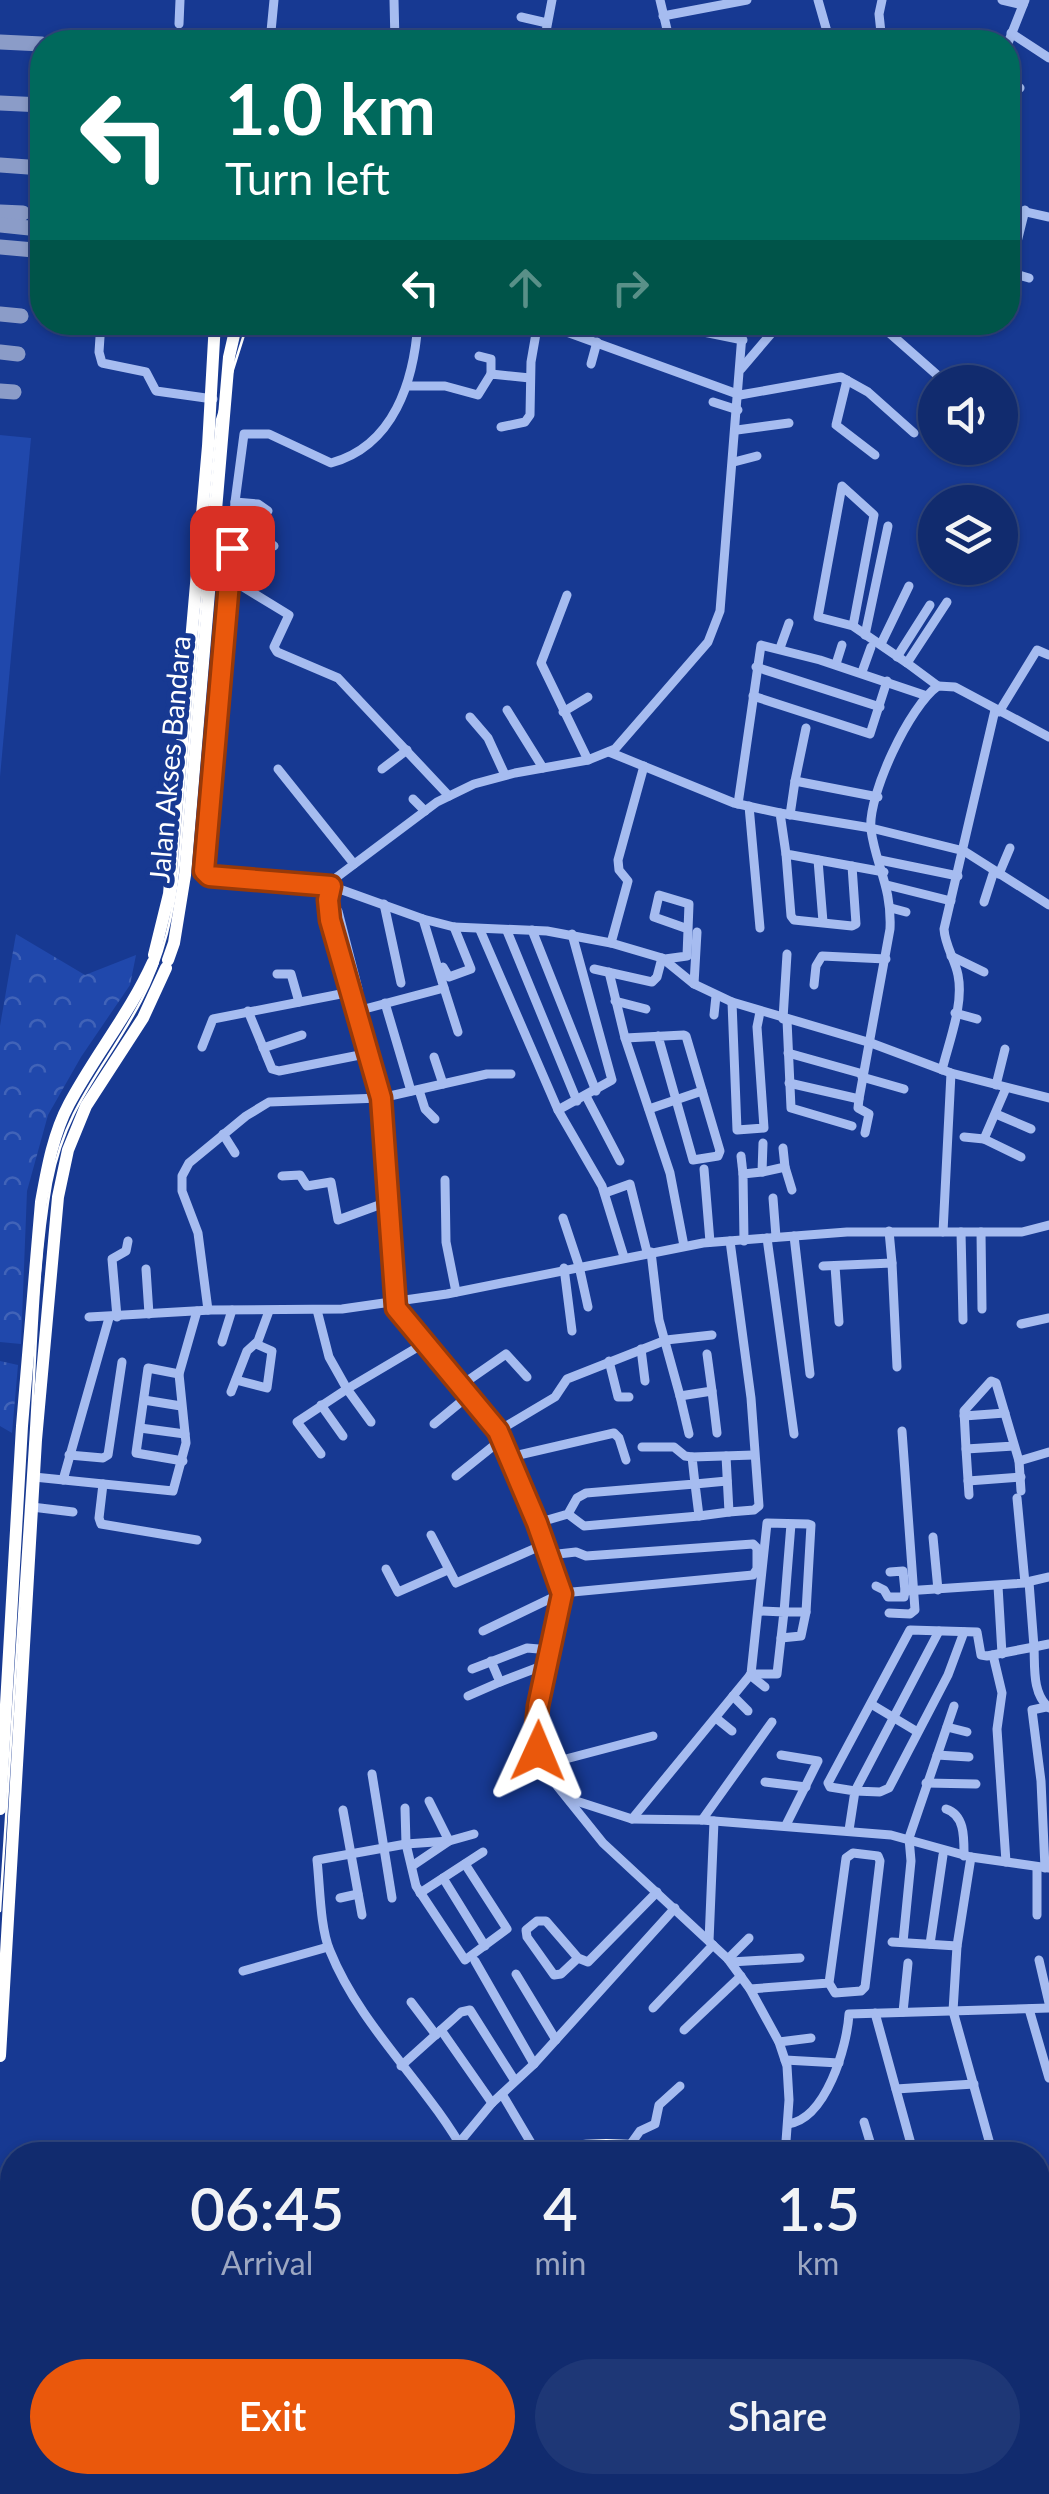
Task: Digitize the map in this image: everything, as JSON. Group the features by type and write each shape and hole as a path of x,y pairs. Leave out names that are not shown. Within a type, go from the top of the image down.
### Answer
{"highway":[{"name":"Jalan Akses Bandara","path":"160,961 218,399 216,335"},
{"name":"Jalan Akses Bandara","path":"218,399 235,335"},
{"path":"0,1809 27,1364 42,1202 59,1127 69,1105 160,961"},
{"path":"0,2056 34,1477 58,1197 68,1150 91,1095 142,1018 160,961"},
{"path":"27,1364 43,1366"}],"street":[{"path":"178,30 180,0"},
{"path":"271,30 274,0"},
{"path":"394,0 394,30"},
{"path":"545,30 552,0"},
{"path":"660,0 667,30"},
{"path":"664,16 747,0"},
{"path":"818,0 827,30"},
{"path":"880,30 878,14 882,0"},
{"path":"1002,0 1024,2 1012,30"},
{"path":"522,17 546,23"},
{"path":"1020,44 1049,58"},
{"path":"1020,209 1049,216"},
{"path":"1020,232 1026,210"},
{"path":"1020,277 1029,278"},
{"path":"100,335 98,352 102,362 146,372 156,391 218,399"},
{"path":"416,335 409,386 382,430 363,450 331,463 268,434 244,434 204,871 209,876 331,886 426,920 480,930 572,934 663,958 688,956 693,930"},
{"path":"501,427 528,418 536,335"},
{"path":"576,335 740,395 838,377 868,392 914,434"},
{"path":"718,335 743,340"},
{"path":"743,335 716,626 708,642 609,752 588,760 505,775 450,796 354,864 331,886 328,908 381,1098 394,1302 423,1344 500,1435 562,1594 536,1728 543,1765 604,1843 711,1943 750,1989 785,2060 787,2142"},
{"path":"742,370 770,335"},
{"path":"891,335 926,365"},
{"path":"591,364 596,342"},
{"path":"409,386 445,386 478,395 491,374 491,359 479,356"},
{"path":"491,374 530,378"},
{"path":"846,380 836,424 874,455"},
{"path":"714,402 738,410"},
{"path":"737,430 789,423"},
{"path":"734,462 758,456"},
{"path":"853,626 874,515 842,486 818,616 853,626 876,646 938,686 955,687 1049,737"},
{"path":"236,502 258,504 268,512"},
{"path":"234,518 274,546"},
{"path":"865,635 878,588 888,526"},
{"path":"230,579 290,615 274,648 277,652 338,678 450,796"},
{"path":"861,584 878,588"},
{"path":"862,672 909,586"},
{"path":"567,595 540,663 588,760"},
{"path":"907,663 947,602"},
{"path":"897,656 930,605"},
{"path":"780,648 790,623"},
{"path":"808,657 812,642"},
{"path":"836,664 842,645"},
{"path":"760,928 744,805 752,696 761,646 836,664 924,695"},
{"path":"943,1232 946,1072 959,995 958,975 944,929 997,711 1037,650 1049,655"},
{"path":"756,667 880,706"},
{"path":"752,696 870,734 887,680"},
{"path":"864,1133 869,1114 858,1108 859,1099 886,960 890,908 870,828 884,770 910,716 924,695 938,686"},
{"path":"564,712 588,697"},
{"path":"508,710 543,768"},
{"path":"470,717 488,738 505,775"},
{"path":"806,728 785,814 791,918 856,924 852,866"},
{"path":"382,769 407,750"},
{"path":"609,752 744,805 870,828 964,851 1049,905"},
{"path":"611,943 628,881 619,870 618,860 644,766"},
{"path":"278,768 354,864"},
{"path":"795,781 878,797"},
{"path":"413,799 425,811"},
{"path":"984,902 1010,848"},
{"path":"786,854 884,872"},
{"path":"818,860 823,922"},
{"path":"880,860 958,876"},
{"path":"886,885 951,901"},
{"path":"693,930 654,917 659,895 688,903 693,930 694,984"},
{"path":"384,904 401,983"},
{"path":"890,908 906,912"},
{"path":"426,920 449,977 472,968 454,926"},
{"path":"426,920 458,1032"},
{"path":"480,930 558,1110 605,1192 624,1257"},
{"path":"532,930 586,1096"},
{"path":"507,932 620,1161"},
{"path":"558,1110 612,1080 572,934"},
{"path":"787,954 785,1020 792,1110 852,1126"},
{"path":"814,984 816,966 822,956 886,960"},
{"path":"951,956 984,972"},
{"path":"594,969 652,982 663,958"},
{"path":"663,958 694,984 732,1002 869,1042 946,1072 1049,1098"},
{"path":"609,972 625,1038 670,1173 684,1246"},
{"path":"277,974 291,974 299,1002"},
{"path":"357,1011 444,988"},
{"path":"202,1047 211,1020 352,994"},
{"path":"714,1016 716,996"},
{"path":"615,1001 646,1008"},
{"path":"732,1002 737,1130 764,1128 760,1012"},
{"path":"386,1004 415,1090 435,1118"},
{"path":"248,1011 271,1067 279,1071 370,1054"},
{"path":"955,1013 977,1019"},
{"path":"263,1048 302,1035"},
{"path":"625,1038 658,1036 686,1035 720,1151 718,1156 693,1160 658,1036"},
{"path":"984,1139 996,1114 1005,1049"},
{"path":"788,1053 904,1089"},
{"path":"434,1057 443,1084"},
{"path":"34,1477 172,1492 183,1461 179,1374 202,1310 198,1233 181,1180 189,1164 223,1134 269,1102 381,1098 487,1074 510,1074"},
{"path":"790,1083 859,1099"},
{"path":"649,1108 702,1091"},
{"path":"996,1114 1031,1130"},
{"path":"223,1134 235,1153"},
{"path":"964,1137 984,1139 1021,1157"},
{"path":"762,1143 762,1172"},
{"path":"784,1148 784,1168 786,1177 792,1179 792,1190"},
{"path":"741,1156 744,1240"},
{"path":"743,1174 784,1168"},
{"path":"704,1169 710,1242"},
{"path":"282,1176 300,1174 306,1186 330,1182 337,1219 390,1201"},
{"path":"445,1180 446,1242 456,1292"},
{"path":"605,1192 630,1184 689,1434"},
{"path":"773,1198 771,1238 794,1434"},
{"path":"562,1218 580,1266 588,1306"},
{"path":"88,1317 202,1310 317,1310 394,1302 710,1242 889,1231 1022,1232 1049,1225"},
{"path":"889,1231 897,1367"},
{"path":"960,1232 964,1320"},
{"path":"981,1232 982,1309"},
{"path":"794,1236 810,1374"},
{"path":"63,1480 113,1318 112,1259 126,1251 128,1241"},
{"path":"568,1514 584,1526 758,1508 752,1398 730,1241"},
{"path":"823,1266 892,1264"},
{"path":"835,1266 839,1322"},
{"path":"564,1268 572,1331"},
{"path":"146,1269 149,1314"},
{"path":"222,1342 232,1310"},
{"path":"317,1310 328,1358 371,1422"},
{"path":"231,1392 269,1311"},
{"path":"1020,1324 1049,1318"},
{"path":"456,1476 500,1435 556,1397 567,1379 666,1340 712,1335"},
{"path":"236,1380 266,1388 272,1351 256,1344"},
{"path":"321,1454 298,1422 423,1344"},
{"path":"641,1348 645,1380"},
{"path":"460,1386 506,1354 527,1377"},
{"path":"707,1354 718,1433"},
{"path":"609,1361 618,1397 629,1397"},
{"path":"70,1455 103,1458 108,1454 122,1362"},
{"path":"179,1374 149,1367 136,1453 183,1461"},
{"path":"969,1495 965,1410 993,1381 1019,1461 1034,1672 1039,1697 1048,1708"},
{"path":"680,1396 712,1391"},
{"path":"434,1424 468,1396"},
{"path":"144,1400 181,1406"},
{"path":"321,1406 344,1436"},
{"path":"964,1416 1004,1413"},
{"path":"140,1428 184,1434"},
{"path":"889,1613 914,1612 902,1431"},
{"path":"510,1457 614,1433 626,1460"},
{"path":"642,1447 674,1446 685,1456 754,1455"},
{"path":"966,1449 1014,1446"},
{"path":"1019,1461 1049,1452"},
{"path":"692,1456 699,1516"},
{"path":"726,1456 729,1512"},
{"path":"968,1481 1020,1477"},
{"path":"537,1523 568,1514 577,1498 586,1492 727,1481"},
{"path":"102,1484 98,1518 101,1524 197,1540"},
{"path":"32,1507 73,1512"},
{"path":"632,1819 750,1674 768,1522 811,1526 802,1636 781,1638"},
{"path":"750,1674 777,1674 791,1524"},
{"path":"431,1534 456,1584 544,1544"},
{"path":"933,1537 938,1590"},
{"path":"484,1632 562,1594 752,1575 757,1569 757,1548 752,1544 586,1556 576,1552 549,1555"},
{"path":"386,1570 399,1595 448,1570"},
{"path":"890,1572 903,1571 910,1591"},
{"path":"876,1586 888,1597 903,1597 910,1591 998,1586 1049,1577"},
{"path":"998,1586 1002,1694 997,1729 1006,1862"},
{"path":"758,1612 806,1612"},
{"path":"964,1632 948,1675 887,1790 830,1788 828,1783 910,1630 978,1632 981,1655 1049,1644"},
{"path":"849,1830 855,1791 938,1631"},
{"path":"472,1669 527,1648 551,1650"},
{"path":"491,1661 500,1682"},
{"path":"468,1696 547,1664"},
{"path":"750,1674 766,1688"},
{"path":"733,1696 748,1711"},
{"path":"870,1704 916,1731"},
{"path":"954,1706 909,1838 911,1861 898,1942 957,1946"},
{"path":"1037,1915 1044,1868 1041,1780 1032,1710 1048,1708"},
{"path":"716,1718 732,1731"},
{"path":"702,1820 772,1722"},
{"path":"947,1727 967,1732"},
{"path":"543,1765 653,1736"},
{"path":"937,1755 970,1757"},
{"path":"781,1756 818,1759 786,1825"},
{"path":"372,1774 392,1898"},
{"path":"1027,1782 1041,1780"},
{"path":"765,1782 806,1787"},
{"path":"926,1783 976,1784"},
{"path":"567,1798 632,1819 714,1820 849,1830 909,1838 968,1856 1044,1868"},
{"path":"430,1801 449,1841"},
{"path":"405,1808 406,1844 420,1892 464,1960 507,1930 465,1864"},
{"path":"946,1809 960,1819 968,1856 953,2010 990,2142"},
{"path":"343,1810 362,1915"},
{"path":"653,2008 711,1943 714,1820"},
{"path":"459,2142 400,2066 350,1990 328,1947 317,1860 474,1834"},
{"path":"412,1866 449,1841"},
{"path":"911,1861 922,1843"},
{"path":"420,1892 483,1852"},
{"path":"853,1853 878,1856 865,1987 835,1993 829,1983 846,1858 853,1853"},
{"path":"930,1944 943,1856"},
{"path":"443,1878 485,1946"},
{"path":"578,1958 554,1975 526,1930 537,1921 546,1920 584,1962 657,1892"},
{"path":"340,1898 358,1894"},
{"path":"461,2142 492,2103 534,2064 675,1908"},
{"path":"729,1961 749,1938"},
{"path":"243,1971 328,1947"},
{"path":"729,1961 800,1958"},
{"path":"475,1960 534,2064"},
{"path":"835,2014 1029,2009 1049,2005 1039,1960"},
{"path":"903,2012 908,1963"},
{"path":"516,1974 556,2040"},
{"path":"684,2030 741,1976"},
{"path":"750,1989 829,1983"},
{"path":"411,2002 492,2103"},
{"path":"1029,2009 1049,2077"},
{"path":"400,2066 461,2012 473,2011 516,2082"},
{"path":"788,2124 801,2122 807,2116 839,2063 847,2043 849,2014"},
{"path":"876,2014 910,2142"},
{"path":"779,2042 811,2038"},
{"path":"785,2060 839,2063"},
{"path":"896,2089 974,2084"},
{"path":"632,2142 638,2133 654,2124 659,2105 680,2086"},
{"path":"502,2094 527,2142"},
{"path":"864,2122 870,2142"}],"green space":[{"path":"0,435 31,438 0,777"},
{"path":"16,934 85,975 136,955 130,985 81,1057 48,1115 27,1191 21,1344 0,1342 0,1026"},
{"path":"0,1361 18,1365 12,1433 0,1426"}],"taxiway":[{"path":"0,42 30,43"},
{"path":"0,103 30,104"},
{"path":"0,165 30,167"},
{"path":"0,212 23,213"},
{"path":"0,225 30,228"},
{"path":"0,247 30,250"},
{"path":"0,314 21,316"},
{"path":"0,352 18,354"},
{"path":"0,391 14,392"}],"tram line":[{"path":"0,1911 39,1282 51,1183 66,1130 149,984 171,917 217,420 244,335"}],"route":[{"path":"232,548 204,871 209,876 331,886 330,920 381,1098 394,1302 423,1344 498,1431 562,1594 538,1706 538,1751"}]}
